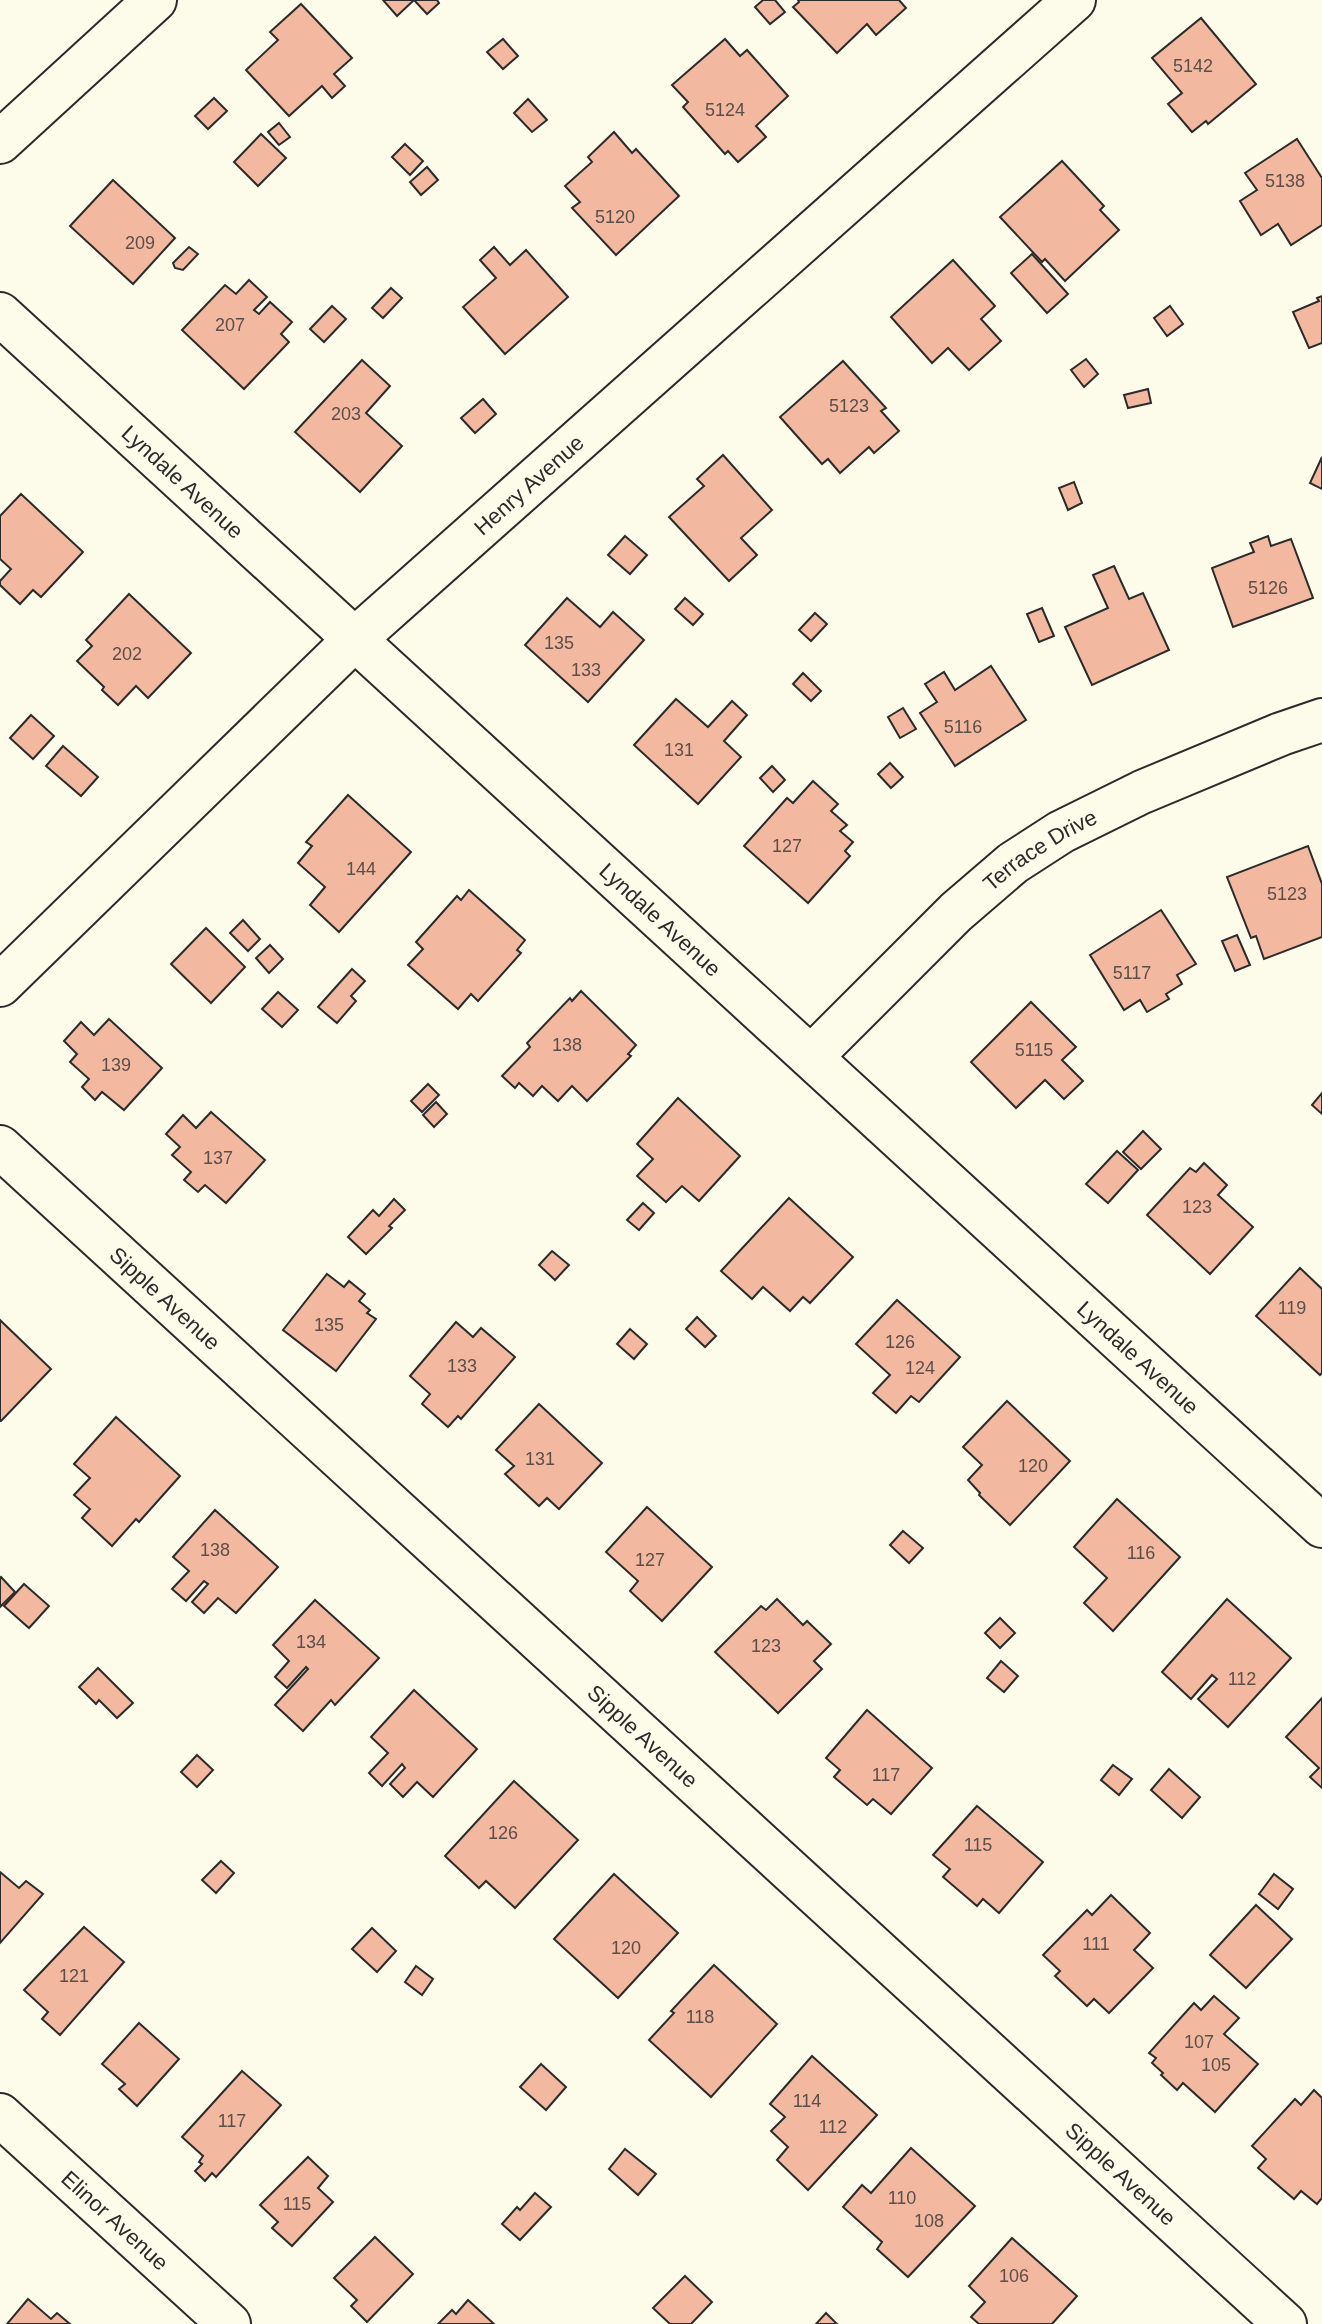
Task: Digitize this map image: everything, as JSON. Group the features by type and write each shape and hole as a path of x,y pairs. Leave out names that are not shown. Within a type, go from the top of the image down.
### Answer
{"street":[{"path":"0,142 155,0"},
{"name":"Henry Avenue","path":"0,985 355,639 1074,0"},
{"name":"Lyndale Avenue","path":"0,314 1322,1526"},
{"name":"Terrace Drive","path":"811,1057 956,912 1013,863 1061,832 1142,792 1322,720"},
{"name":"Sipple Avenue","path":"0,1147 1285,2324"},
{"name":"Elinor Avenue","path":"0,2115 229,2324"}],"building":[{"path":"383,0 414,0 397,16"},
{"path":"414,0 437,0 439,3 427,14"},
{"path":"763,0 775,0 785,12 770,24 755,7"},
{"path":"798,0 899,0 906,8 876,35 867,24 837,53 793,7"},
{"path":"301,4 352,58 334,74 345,86 332,98 322,86 289,116 246,70 278,40 270,32"},
{"path":"1201,18 1256,84 1208,124 1206,121 1192,132 1168,104 1182,93 1152,58"},
{"path":"503,39 518,56 503,69 487,52"},
{"path":"725,39 740,56 747,50 788,96 756,126 766,137 738,162 728,151 725,154 683,107 688,102 672,85"},
{"path":"214,98 227,111 208,129 195,116"},
{"path":"528,99 547,120 532,132 514,113"},
{"path":"279,123 290,137 279,145 268,132"},
{"path":"614,132 632,153 636,149 679,196 616,255 572,208 580,202 565,186 592,162 588,157"},
{"path":"261,134 286,158 258,186 234,162"},
{"path":"1297,139 1322,178 1322,225 1291,245 1278,224 1261,235 1240,201 1257,190 1245,173"},
{"path":"405,144 423,161 410,175 392,157"},
{"path":"1062,161 1104,206 1100,210 1119,230 1065,281 1045,259 1042,262 1000,217"},
{"path":"427,167 438,180 421,195 410,182"},
{"path":"113,180 175,238 133,284 70,226"},
{"path":"189,247 198,254 183,270 175,268 173,263"},
{"path":"494,247 510,265 526,250 568,297 505,354 463,307 496,278 480,260"},
{"path":"1032,254 1068,294 1047,313 1011,273"},
{"path":"953,260 995,306 981,319 1001,341 969,370 948,348 932,363 891,317"},
{"path":"249,280 267,297 254,310 259,314 270,302 292,322 281,334 289,342 244,389 182,330 225,285 236,294"},
{"path":"391,288 402,298 383,318 372,308"},
{"path":"1322,296 1322,343 1309,348 1293,312 1319,301 1317,298"},
{"path":"332,306 346,319 324,342 310,329"},
{"path":"1170,306 1183,324 1167,336 1154,318"},
{"path":"1086,359 1098,374 1084,387 1071,370"},
{"path":"362,360 390,386 366,413 402,446 360,492 295,432"},
{"path":"843,361 886,408 881,411 899,431 874,453 869,447 840,473 828,459 822,464 780,417"},
{"path":"1148,389 1151,403 1128,408 1124,395"},
{"path":"483,399 496,414 475,433 461,418"},
{"path":"723,455 772,510 741,538 757,555 729,581 669,517 704,486 697,479"},
{"path":"1322,457 1322,489 1310,483"},
{"path":"1074,482 1082,503 1068,510 1059,488"},
{"path":"21,494 83,552 41,597 33,590 20,604 0,585 11,569 0,559 0,516"},
{"path":"625,536 647,555 630,574 608,555"},
{"path":"1268,536 1271,546 1291,539 1313,598 1233,627 1212,568 1254,552 1250,543"},
{"path":"1114,566 1129,599 1143,593 1169,650 1092,685 1065,627 1108,608 1093,575"},
{"path":"129,594 191,653 148,698 136,686 118,705 77,661 92,646 86,640"},
{"path":"567,598 600,627 613,612 644,640 588,702 525,645"},
{"path":"685,598 703,614 693,625 675,609"},
{"path":"1042,608 1054,636 1039,642 1027,614"},
{"path":"815,613 827,624 811,641 799,630"},
{"path":"991,666 1026,720 955,766 920,713 937,702 925,684 944,672 955,690"},
{"path":"803,673 821,691 811,701 793,684"},
{"path":"676,699 708,727 732,701 747,715 724,741 741,757 698,804 634,745"},
{"path":"903,708 916,729 900,738 888,717"},
{"path":"31,715 54,736 33,759 10,738"},
{"path":"63,746 98,777 81,796 46,766"},
{"path":"890,763 903,777 891,788 878,774"},
{"path":"772,766 785,780 773,792 760,778"},
{"path":"813,781 838,804 831,811 847,825 840,831 853,842 845,851 850,856 808,903 744,846 787,798 793,803"},
{"path":"348,795 411,852 339,932 310,905 325,887 298,863 312,846 306,842"},
{"path":"1308,846 1322,884 1322,937 1264,959 1256,936 1251,938 1227,877"},
{"path":"469,890 525,940 517,950 521,953 478,1001 471,994 458,1009 408,965 423,949 416,942 457,896 461,900"},
{"path":"1161,910 1196,964 1177,975 1182,984 1166,994 1169,999 1147,1012 1140,1000 1124,1010 1090,955"},
{"path":"243,920 260,939 248,951 230,933"},
{"path":"206,928 245,967 211,1003 171,964"},
{"path":"1237,935 1250,965 1235,971 1222,941"},
{"path":"270,945 283,959 269,973 256,958"},
{"path":"352,969 365,981 351,996 356,1001 337,1023 318,1007"},
{"path":"581,991 636,1045 628,1054 631,1056 587,1101 572,1086 558,1101 542,1086 533,1096 519,1083 515,1088 502,1076 530,1047 527,1043 570,998 572,1001"},
{"path":"278,992 298,1010 282,1027 262,1009"},
{"path":"1031,1002 1076,1047 1062,1060 1083,1081 1064,1099 1045,1080 1016,1108 971,1062"},
{"path":"109,1019 162,1068 124,1110 102,1092 95,1100 82,1087 89,1079 70,1062 77,1054 64,1041 81,1022 94,1035"},
{"path":"428,1084 439,1095 422,1112 411,1101"},
{"path":"1322,1093 1322,1114 1312,1105"},
{"path":"678,1098 740,1156 699,1201 682,1186 666,1202 637,1176 653,1159 637,1144"},
{"path":"436,1102 447,1114 434,1127 423,1115"},
{"path":"211,1112 265,1160 226,1203 205,1185 198,1192 184,1180 191,1172 172,1155 180,1147 166,1134 183,1115 196,1128"},
{"path":"1143,1131 1161,1149 1141,1169 1123,1152"},
{"path":"1117,1151 1138,1170 1108,1203 1086,1184"},
{"path":"1204,1163 1227,1185 1218,1195 1253,1227 1210,1274 1147,1215 1190,1168 1196,1172"},
{"path":"789,1198 853,1257 810,1303 803,1297 790,1311 763,1287 752,1299 721,1271"},
{"path":"394,1199 405,1210 366,1254 348,1237 373,1210 379,1216"},
{"path":"643,1203 654,1213 639,1230 627,1220"},
{"path":"552,1251 569,1265 555,1280 539,1265"},
{"path":"1300,1268 1322,1289 1320,1375 1256,1316"},
{"path":"327,1274 344,1287 349,1281 365,1294 359,1301 370,1310 367,1313 376,1319 336,1371 283,1330"},
{"path":"897,1300 960,1357 919,1402 911,1396 896,1413 873,1393 890,1375 856,1344"},
{"path":"697,1317 716,1336 705,1347 686,1329"},
{"path":"0,1320 51,1369 1,1421 0,1421"},
{"path":"456,1322 473,1337 481,1328 515,1357 461,1419 458,1416 448,1427 422,1404 430,1394 410,1376"},
{"path":"630,1329 647,1344 634,1359 617,1344"},
{"path":"1007,1401 1070,1461 1010,1525 968,1480 982,1465 963,1447"},
{"path":"539,1404 602,1463 559,1509 547,1498 539,1506 505,1474 514,1466 496,1450"},
{"path":"116,1417 180,1476 139,1522 136,1519 112,1546 82,1518 90,1509 74,1495 90,1478 74,1464"},
{"path":"1117,1499 1180,1557 1113,1631 1084,1603 1107,1578 1074,1547"},
{"path":"647,1507 712,1567 662,1621 630,1591 638,1581 606,1552"},
{"path":"215,1510 278,1567 236,1613 218,1598 204,1613 192,1602 208,1584 204,1581 186,1601 172,1589 189,1571 173,1557"},
{"path":"903,1531 923,1548 909,1563 890,1545"},
{"path":"0,1578 15,1592 0,1607"},
{"path":"24,1584 49,1606 29,1628 4,1606"},
{"path":"777,1599 803,1625 807,1621 831,1644 814,1661 822,1669 778,1713 715,1652 761,1606 766,1610"},
{"path":"1227,1599 1291,1658 1228,1727 1198,1699 1217,1679 1212,1675 1191,1699 1162,1672"},
{"path":"315,1600 379,1658 335,1705 331,1700 303,1731 275,1705 308,1669 306,1667 287,1688 275,1677 289,1661 273,1645"},
{"path":"1000,1618 1015,1633 1000,1648 985,1633"},
{"path":"1001,1661 1018,1676 1004,1692 987,1678"},
{"path":"98,1668 133,1703 117,1718 99,1700 96,1704 79,1687"},
{"path":"414,1690 477,1749 433,1797 417,1782 403,1797 390,1784 405,1768 402,1764 382,1786 369,1773 388,1753 371,1737"},
{"path":"1322,1698 1322,1788 1310,1777 1319,1768 1286,1737"},
{"path":"867,1710 932,1768 891,1814 873,1799 867,1805 834,1777 840,1770 826,1758"},
{"path":"197,1755 213,1770 197,1787 181,1772"},
{"path":"1113,1765 1132,1779 1119,1795 1101,1780"},
{"path":"1169,1769 1200,1797 1182,1818 1151,1790"},
{"path":"514,1781 578,1840 515,1908 486,1881 479,1888 445,1856"},
{"path":"977,1806 1043,1862 999,1913 983,1899 977,1906 943,1877 950,1869 933,1855"},
{"path":"221,1861 234,1873 216,1893 202,1880"},
{"path":"0,1872 19,1888 26,1881 43,1894 0,1943"},
{"path":"614,1874 678,1933 618,1998 554,1939"},
{"path":"1274,1874 1293,1889 1278,1909 1259,1894"},
{"path":"1111,1895 1150,1933 1134,1950 1153,1968 1109,2013 1094,1999 1087,2006 1055,1976 1060,1971 1043,1955 1087,1910 1092,1915"},
{"path":"1256,1905 1292,1939 1246,1988 1210,1955"},
{"path":"84,1927 124,1962 60,2035 42,2019 48,2012 24,1990"},
{"path":"372,1928 396,1951 377,1972 352,1949"},
{"path":"714,1965 777,2024 711,2097 649,2040"},
{"path":"416,1966 433,1979 422,1995 405,1982"},
{"path":"1214,1996 1239,2018 1224,2034 1258,2064 1215,2112 1183,2083 1177,2090 1161,2075 1163,2073 1152,2063 1156,2058 1149,2053 1194,2003 1201,2010"},
{"path":"139,2023 179,2059 137,2106 119,2089 125,2084 102,2064"},
{"path":"812,2056 877,2115 808,2190 777,2160 788,2147 771,2131 785,2117 770,2104"},
{"path":"541,2064 566,2087 546,2110 520,2087"},
{"path":"242,2071 281,2105 216,2177 212,2173 205,2181 195,2171 202,2164 199,2162 203,2156 182,2137"},
{"path":"1314,2090 1322,2098 1322,2198 1317,2204 1301,2191 1294,2199 1258,2168 1266,2159 1252,2146 1295,2099 1301,2105"},
{"path":"911,2148 975,2206 908,2277 877,2249 882,2242 843,2207 862,2185 871,2193"},
{"path":"625,2149 656,2174 638,2195 609,2169"},
{"path":"308,2157 328,2176 318,2188 333,2202 292,2246 272,2228 278,2222 260,2205"},
{"path":"535,2193 551,2207 520,2240 502,2224"},
{"path":"375,2237 413,2274 367,2322 351,2306 357,2300 334,2278"},
{"path":"1012,2238 1077,2296 1052,2324 979,2324 971,2317 985,2302 969,2286"},
{"path":"685,2276 712,2302 691,2324 670,2324 653,2308"},
{"path":"28,2299 51,2319 57,2313 70,2324 7,2324"},
{"path":"468,2300 494,2324 438,2324 452,2310 456,2314"},
{"path":"826,2313 837,2324 816,2324"}]}
